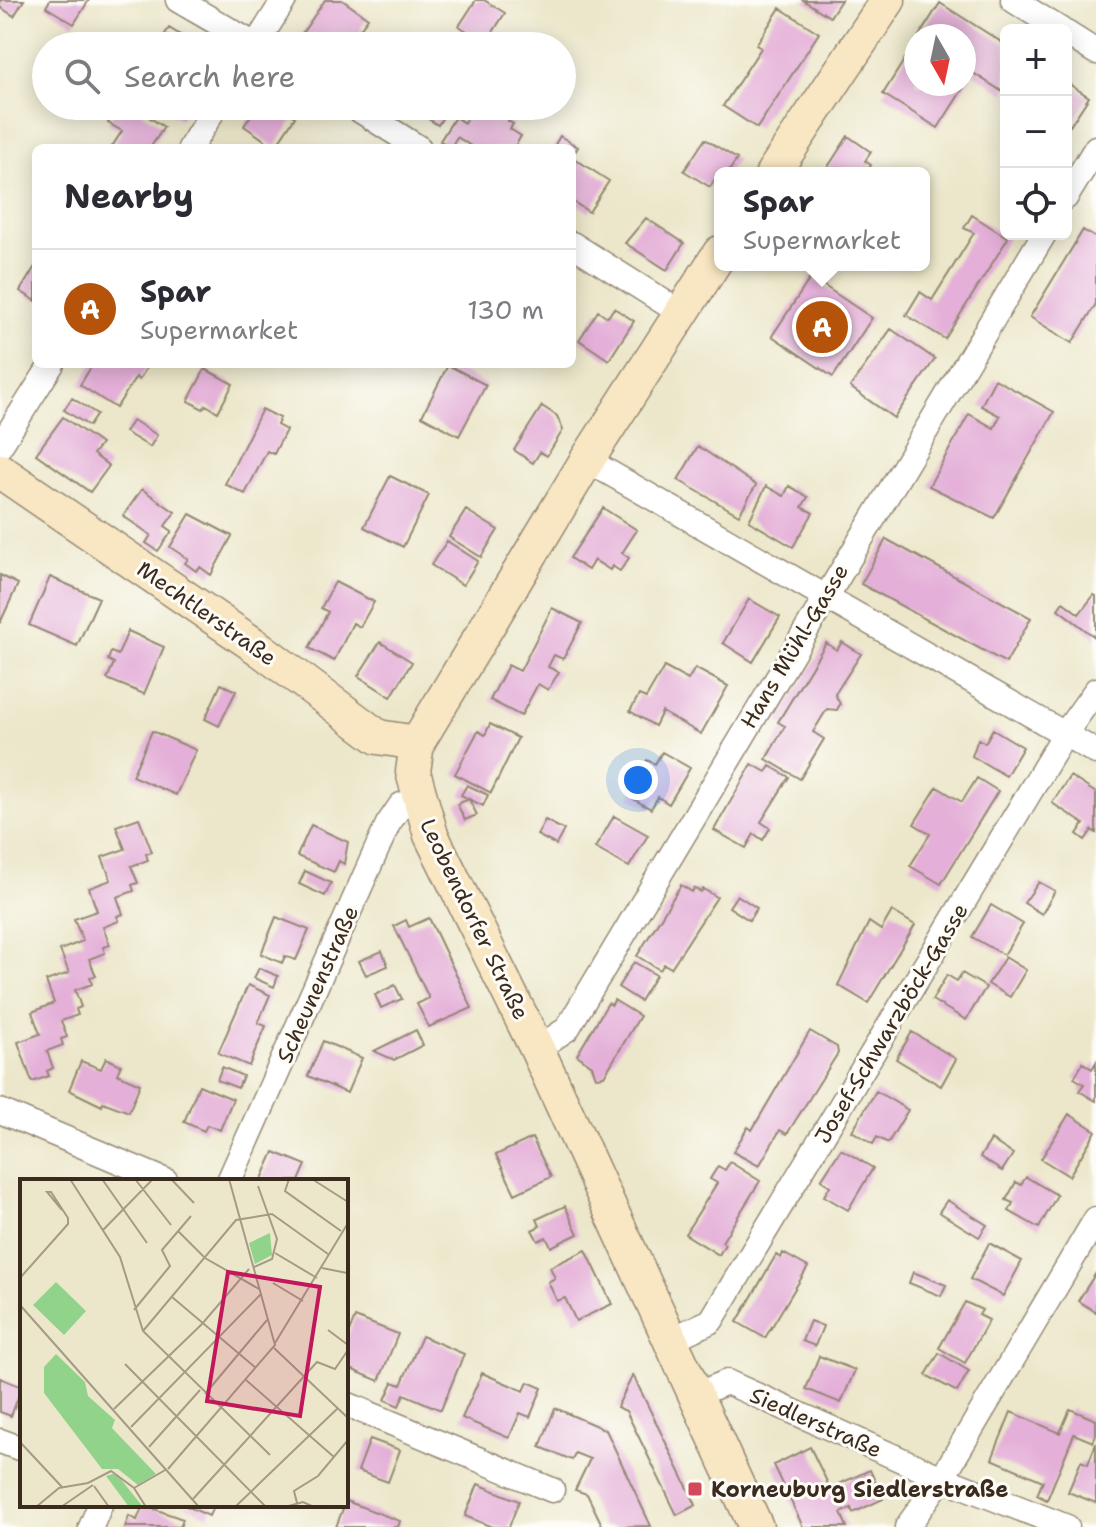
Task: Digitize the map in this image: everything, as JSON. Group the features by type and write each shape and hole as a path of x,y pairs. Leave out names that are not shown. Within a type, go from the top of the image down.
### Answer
{"main road":[{"path":"777,167 888,0"},
{"name":"Leobendorfer Straße","path":"714,262 587,460 417,743 413,772 431,835 537,1049 698,1394 756,1527"},
{"name":"Mechtlerstraße","path":"0,471 260,649 378,737 417,743"}],"street":[{"path":"178,0 232,32"},
{"path":"265,32 284,0"},
{"path":"1013,0 1051,24"},
{"path":"1072,37 1096,52"},
{"path":"192,144 207,120"},
{"path":"375,120 413,144"},
{"path":"1072,187 1096,148"},
{"name":"Hans Mühl-Gasse","path":"537,1049 567,1029 825,594 1040,240"},
{"path":"576,247 681,313"},
{"path":"0,446 49,368"},
{"path":"587,460 1066,732 1096,752"},
{"name":"Josef-Schwarzböck-Gasse","path":"672,1339 711,1321 1066,732 1096,690"},
{"name":"Scheunenstraße","path":"230,1179 388,824 401,805 418,798"},
{"path":"0,1111 161,1179"},
{"path":"907,1527 942,1478 1096,1219"},
{"name":"Siedlerstraße","path":"698,1394 727,1382 942,1478 1067,1527"},
{"path":"348,1405 552,1490"},
{"path":"0,1441 20,1448"},
{"path":"91,1527 99,1507"}],"building":[{"path":"0,0 24,0 14,16 0,7"},
{"path":"50,0 89,0 74,24 46,7"},
{"path":"325,0 342,0 368,18 360,29 364,32 303,32"},
{"path":"476,0 484,0 505,13 493,32 469,32 459,26"},
{"path":"803,0 841,0 830,17"},
{"path":"940,3 973,24 927,24"},
{"path":"780,8 819,33 757,128 723,106 761,48 756,45"},
{"path":"976,26 1000,41 1000,90 976,75"},
{"path":"904,60 904,96 958,96 938,128 883,94"},
{"path":"1072,86 1089,97 1072,123"},
{"path":"110,120 153,120 164,127 153,144 114,144 122,131 108,123"},
{"path":"248,120 293,120 277,144 271,144 244,126"},
{"path":"453,120 464,123 466,120 509,120 513,124 510,129 521,136 516,144 468,144 457,137 453,144 440,141"},
{"path":"560,136 573,144 555,144"},
{"path":"848,136 871,152 865,161 870,167 828,167"},
{"path":"705,139 737,159 732,167 714,167 714,181 710,187 684,171"},
{"path":"576,160 609,181 589,212 576,204"},
{"path":"972,215 1000,233 1000,240 1007,240 945,339 906,315 920,292 932,300 974,233 964,228"},
{"path":"646,218 684,243 667,270 625,243"},
{"path":"1083,230 1096,238 1096,304 1072,343 1030,317"},
{"path":"32,272 32,298 20,291"},
{"path":"811,277 872,318 833,377 772,336"},
{"path":"614,308 634,321 609,360 579,340 598,311 608,317"},
{"path":"891,329 935,359 894,418 850,387"},
{"path":"91,368 146,368 139,380 136,377 116,408 80,385"},
{"path":"446,368 454,368 486,385 459,436 422,416"},
{"path":"205,369 233,384 218,412 206,405 203,409 188,401"},
{"path":"995,379 1054,412 994,518 929,486 969,414 994,428 1000,416 981,406"},
{"path":"72,398 97,414 89,426 64,410"},
{"path":"542,406 557,416 563,430 547,456 540,452 533,463 514,450"},
{"path":"262,409 280,418 277,425 286,430 274,454 267,451 245,494 225,484"},
{"path":"63,417 101,444 93,454 109,466 90,492 36,454"},
{"path":"133,420 157,435 150,447 125,432"},
{"path":"698,446 756,485 739,515 678,480"},
{"path":"390,476 429,495 403,547 364,527"},
{"path":"766,486 784,496 789,486 808,497 802,507 813,513 793,547 749,521"},
{"path":"142,489 175,512 165,526 172,531 158,551 146,543 151,535 123,516"},
{"path":"603,508 637,530 622,553 629,558 620,571 612,566 610,570 594,560 588,570 570,558"},
{"path":"466,510 498,530 481,557 449,537"},
{"path":"190,514 232,536 211,575 200,567 196,571 185,563 188,559 170,547"},
{"path":"886,539 1031,618 1006,663 861,584"},
{"path":"447,541 478,561 463,585 431,565"},
{"path":"0,575 18,584 0,623"},
{"path":"50,577 99,598 77,646 29,625"},
{"path":"335,582 374,602 360,627 353,623 334,661 309,648 328,612 321,608"},
{"path":"1094,595 1096,638 1058,609 1063,602 1079,614"},
{"path":"749,599 780,617 753,662 723,643"},
{"path":"552,608 582,623 563,659 554,655 548,667 559,672 548,690 538,684 521,716 490,700 508,665 520,671"},
{"path":"128,631 164,647 144,694 107,679 114,663 108,660 111,652 118,655"},
{"path":"380,642 412,662 391,697 358,676"},
{"path":"842,642 861,654 835,694 840,704 837,710 827,709 813,732 824,739 800,779 766,759 785,726 778,722 826,643 837,650"},
{"path":"664,667 688,680 695,668 728,686 701,734 662,712 655,726 630,711 639,695 646,698"},
{"path":"221,684 236,691 219,726 205,719"},
{"path":"490,724 518,738 491,793 455,774 478,731 485,735"},
{"path":"993,729 1023,747 1006,776 972,756 978,739 985,743"},
{"path":"152,731 196,750 176,795 132,776"},
{"path":"662,752 690,768 669,804 658,797 651,809 630,797 647,760 655,764"},
{"path":"752,764 766,772 770,766 789,777 761,822 770,828 763,840 754,834 746,848 714,830"},
{"path":"1070,776 1096,793 1096,833 1092,830 1085,840 1077,834 1084,824 1052,803"},
{"path":"977,778 998,791 941,884 910,866 930,834 914,824 937,787 962,802"},
{"path":"467,785 488,795 483,806 461,795"},
{"path":"469,799 477,815 465,820 457,804"},
{"path":"614,816 648,835 629,867 595,848"},
{"path":"139,818 152,852 146,854 148,860 131,866 138,883 132,885 134,891 117,897 123,914 117,916 119,921 103,927 110,945 103,947 105,953 89,959 96,976 90,977 92,984 75,990 81,1007 76,1009 78,1015 61,1021 67,1037 61,1039 63,1045 47,1051 53,1068 47,1071 49,1076 32,1082 18,1042 40,1034 32,1012 54,1003 46,981 69,973 60,950 83,941 74,919 97,911 89,888 111,880 102,857 125,849 116,826"},
{"path":"545,820 564,830 556,845 537,835"},
{"path":"311,825 348,842 344,864 339,861 334,872 297,856"},
{"path":"305,871 331,883 325,896 299,884"},
{"path":"1039,882 1055,891 1042,914 1024,903"},
{"path":"681,885 692,892 694,888 701,892 703,889 717,897 671,968 664,964 660,970 637,956"},
{"path":"737,895 757,908 749,920 729,907"},
{"path":"991,905 1023,924 1004,955 972,937"},
{"path":"892,911 915,925 868,1003 838,985 869,922 881,930"},
{"path":"276,917 309,930 296,960 285,956 282,963 261,954"},
{"path":"429,918 472,1008 429,1027 417,1004 429,998 394,926 406,920 409,927"},
{"path":"382,951 388,966 366,975 359,961"},
{"path":"1005,957 1026,970 1010,997 988,984"},
{"path":"634,962 656,975 640,1001 618,987"},
{"path":"259,968 278,976 274,987 254,978"},
{"path":"962,973 986,987 966,1020 932,1000 947,975 957,981"},
{"path":"248,985 270,995 258,1023 266,1026 249,1066 218,1053"},
{"path":"395,985 402,999 381,1008 375,995"},
{"path":"614,1000 640,1016 604,1076 596,1077 592,1066 577,1055 608,1003 612,1005"},
{"path":"416,1030 423,1045 394,1060 374,1051"},
{"path":"810,1031 837,1047 838,1053 787,1134 780,1130 759,1166 733,1152 748,1127 752,1130"},
{"path":"912,1032 956,1059 941,1086 896,1059"},
{"path":"323,1041 362,1058 347,1093 308,1076"},
{"path":"106,1058 121,1065 117,1074 140,1084 129,1112 103,1102 102,1106 69,1090 81,1061 101,1069"},
{"path":"1096,1062 1096,1101 1079,1091 1084,1084 1074,1078 1083,1063 1092,1069"},
{"path":"222,1067 243,1076 238,1088 217,1080"},
{"path":"199,1085 233,1099 220,1130 207,1125 204,1131 184,1122"},
{"path":"876,1091 908,1110 888,1143 877,1137 873,1144 852,1131"},
{"path":"1069,1114 1096,1131 1069,1176 1041,1159"},
{"path":"532,1138 551,1177 515,1194 496,1155"},
{"path":"991,1140 1013,1154 1002,1171 980,1157"},
{"path":"841,1149 873,1168 848,1210 824,1196 830,1186 821,1180"},
{"path":"274,1152 306,1165 300,1179 262,1179"},
{"path":"730,1162 760,1181 722,1242 725,1244 719,1255 685,1234 717,1183 710,1179 718,1166 725,1170"},
{"path":"1026,1177 1057,1195 1039,1228 1009,1211 1013,1203 1006,1200 1016,1182 1021,1185"},
{"path":"947,1200 987,1225 979,1237 939,1212"},
{"path":"565,1206 578,1234 551,1247 546,1237 538,1241 532,1230 540,1226 537,1219"},
{"path":"989,1243 1022,1261 1003,1296 970,1279"},
{"path":"586,1250 612,1304 576,1321 565,1298 557,1301 548,1282 555,1278 550,1267"},
{"path":"783,1253 808,1267 765,1338 737,1322 776,1255 781,1258"},
{"path":"913,1272 946,1285 941,1296 909,1283"},
{"path":"1096,1273 1096,1312 1078,1301"},
{"path":"965,1302 982,1310 979,1315 989,1320 965,1363 939,1348"},
{"path":"355,1317 398,1334 379,1381 348,1368 348,1335"},
{"path":"810,1321 823,1326 815,1346 802,1341"},
{"path":"422,1336 464,1354 441,1410 404,1394 399,1406 385,1400 393,1382 401,1385"},
{"path":"939,1353 969,1371 957,1392 926,1375"},
{"path":"819,1356 855,1370 841,1403 806,1389"},
{"path":"482,1373 524,1391 528,1382 542,1388 530,1417 520,1413 509,1438 462,1418"},
{"path":"633,1375 696,1505 677,1515 626,1411 617,1407"},
{"path":"0,1378 20,1386 20,1392 11,1416 0,1412"},
{"path":"555,1408 606,1430 651,1526 603,1527 587,1494 575,1490 590,1459 575,1453 572,1460 540,1447"},
{"path":"1070,1409 1096,1420 1096,1434 1093,1442 1074,1434 1047,1500 1037,1495 1043,1481 992,1459 1011,1412 1060,1433"},
{"path":"370,1439 400,1450 388,1482 358,1471"},
{"path":"1096,1443 1096,1503 1068,1492 1081,1461 1088,1464"},
{"path":"810,1447 830,1488 870,1470 883,1499 853,1513 851,1508 841,1513 847,1527 803,1527 774,1465"},
{"path":"478,1484 519,1501 509,1527 492,1527 465,1516"},
{"path":"348,1502 400,1521 398,1527 336,1527"},
{"path":"142,1507 183,1519 180,1527 125,1527 129,1516 137,1520"},
{"path":"189,1507 213,1507 209,1516"}],"place":[{"name":"Spar","path":"822,327"},
{"name":"Korneuburg Siedlerstraße","path":"695,1489"}]}
